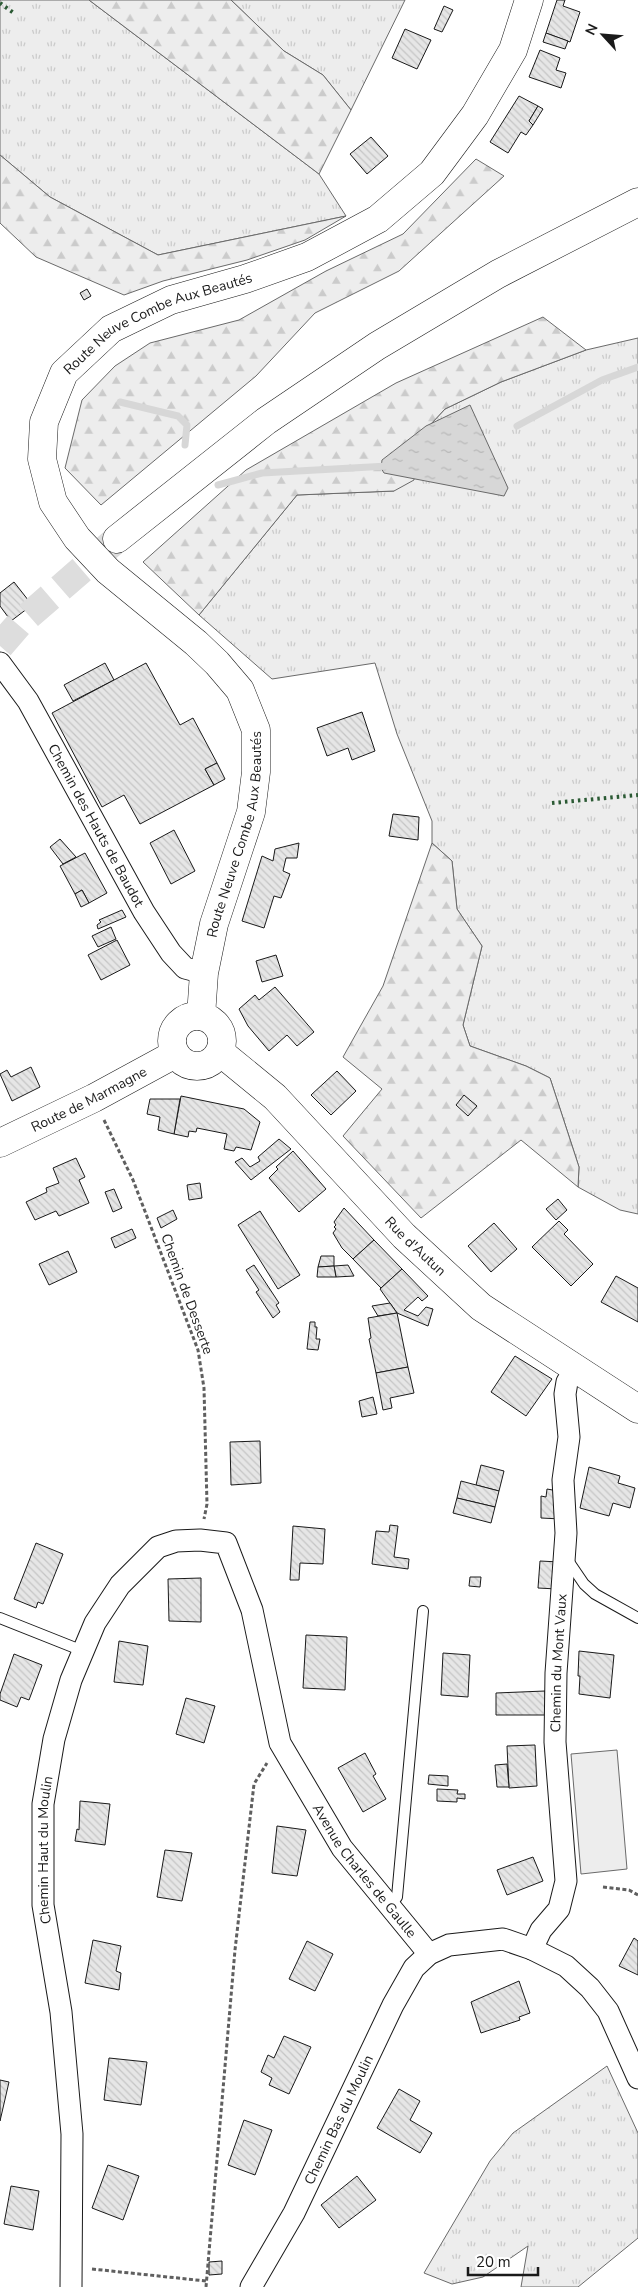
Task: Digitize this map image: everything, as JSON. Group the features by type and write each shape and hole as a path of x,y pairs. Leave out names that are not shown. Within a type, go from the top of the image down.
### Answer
{"main road":[{"name":"Route Neuve Combe Aux Beautés","path":"201,1016 204,973 214,924 251,812 256,772 256,730 240,690 217,663 196,642 108,571 77,538 53,502 42,459 44,422 64,373 110,329 171,300 244,279 307,257 378,219 432,173 475,115 513,50 529,0"},
{"path":"117,538 266,421 377,346 498,274 638,202"},
{"path":"201,1016 215,1023 219,1029 222,1037 220,1052 209,1064 194,1067 186,1065 175,1054 172,1046 174,1031 185,1019 201,1016"},
{"name":"Rue d'Autun","path":"220,1052 274,1097 404,1236 481,1306 638,1409"},
{"name":"Route de Marmagne","path":"0,1144 94,1098 175,1054"}],"street":[{"name":"Chemin des Hauts de Baudot","path":"0,663 28,701 144,912 171,953 185,968 204,973"},
{"name":"Chemin du Mont Vaux","path":"532,1949 541,1930 559,1909 566,1881 554,1742 556,1673 566,1533 563,1480 569,1437 565,1394 567,1382 575,1369"},
{"name":"Chemin Haut du Moulin","path":"71,2277 72,2134 61,2012 42,1905 42,1804 54,1739 70,1680 95,1623 120,1585 158,1547 176,1541 200,1540"},
{"name":"Avenue Charles de Gaulle","path":"200,1540 226,1543 252,1610 280,1743 342,1848 429,1954"},
{"path":"429,1954 449,1944 503,1939 532,1949 566,1966 590,1988 608,2011 638,2078"},
{"name":"Chemin Bas du Moulin","path":"251,2287 294,2213 393,2005 414,1968 429,1954"}],"lane":[{"path":"564,1555 584,1584 595,1594 638,1618"},
{"path":"390,1907 397,1897 423,1611"},
{"path":"0,1618 83,1651"}],"path":[{"name":"Chemin de Desserte","path":"94,1098 134,1180 198,1350 204,1388 207,1504 200,1540"},
{"path":"206,2287 235,1950 254,1784 280,1743"},
{"path":"603,1887 629,1890 638,1894"},
{"path":"71,2277 206,2281"}],"green space":[{"path":"0,0 89,0 319,174 346,216 158,255 50,197 0,155"},
{"path":"89,0 231,0 284,51 323,75 351,110 319,174"},
{"path":"231,0 405,0 351,110 323,75 284,51"},
{"path":"0,155 50,197 158,255 346,216 305,240 247,260 163,281 124,295 36,257 0,223"},
{"path":"476,159 504,176 399,271 315,313 256,376 101,505 65,468 82,400 115,366 150,343 239,320 326,271 403,234"},
{"path":"543,317 586,350 501,382 445,409 415,441 414,480 394,491 297,495 199,615 143,562 246,470 396,383"},
{"path":"638,338 638,1214 620,1210 578,1187 579,1167 550,1078 526,1066 470,1046 463,1025 482,946 457,909 452,861 432,843 432,821 397,734 375,663 272,679 199,615 297,495 394,491 415,441 445,409 501,382 586,350"},
{"path":"432,843 452,861 457,909 482,946 463,1025 470,1046 526,1066 550,1078 579,1167 578,1187 521,1140 421,1218 343,1136 382,1089 343,1057 383,986"},
{"path":"607,2066 638,2133 638,2238 578,2287 521,2287 528,2246 483,2277 452,2284 424,2273 490,2161 513,2133"}],"shaded area":[{"path":"617,1750 627,1869 581,1874 571,1754"}],"water":[{"path":"470,405 508,488 504,496 384,473 381,468 382,460 426,426"}],"building":[{"path":"557,0 565,0 563,6 580,12 570,42 546,33"},
{"path":"444,6 453,10 442,32 434,29"},
{"path":"405,29 431,40 417,69 392,58"},
{"path":"546,33 568,41 565,49 543,42"},
{"path":"540,50 560,58 556,70 566,73 561,88 529,77"},
{"path":"519,96 538,106 529,121 533,125 526,135 521,132 508,153 490,142"},
{"path":"538,106 543,109 533,125 529,121"},
{"path":"371,137 388,156 367,174 350,154"},
{"path":"87,289 91,296 84,300 80,293"},
{"path":"14,582 32,605 11,621 0,606 0,593"},
{"path":"105,663 114,680 73,701 64,685"},
{"path":"146,663 180,725 193,718 217,763 205,769 214,785 140,824 124,795 102,807 52,713"},
{"path":"362,712 375,751 352,760 348,748 327,756 317,728"},
{"path":"217,763 225,779 214,785 205,769"},
{"path":"393,814 419,817 418,840 389,836"},
{"path":"174,830 195,871 171,884 150,843"},
{"path":"60,839 76,857 63,864 50,847"},
{"path":"299,843 297,858 286,858 283,871 290,874 281,898 274,896 264,928 242,921 262,856 273,861 275,849"},
{"path":"85,853 107,893 89,903 82,890 75,894 60,866"},
{"path":"82,890 89,903 81,907 75,894"},
{"path":"122,910 126,917 98,929 97,925 101,922 99,920"},
{"path":"111,927 116,939 98,947 92,936"},
{"path":"117,940 130,965 101,980 88,955"},
{"path":"276,955 283,976 262,982 256,961"},
{"path":"275,987 314,1032 297,1046 287,1035 269,1051 248,1026 239,1009 255,995 259,1000"},
{"path":"31,1067 40,1087 12,1101 0,1074 7,1070 11,1077"},
{"path":"337,1071 356,1091 331,1115 311,1095"},
{"path":"464,1095 477,1106 468,1116 456,1105"},
{"path":"181,1096 244,1109 260,1122 251,1150 236,1147 234,1151 224,1149 227,1134 197,1128 196,1132 189,1131 188,1137 174,1134"},
{"path":"150,1099 180,1099 174,1134 158,1130 160,1117 147,1114"},
{"path":"279,1139 291,1149 251,1180 235,1162 242,1158 250,1167 260,1161 258,1157"},
{"path":"293,1151 326,1189 299,1212 269,1178 278,1169 276,1167"},
{"path":"76,1158 85,1177 79,1180 89,1203 59,1216 56,1211 35,1220 26,1202 47,1192 46,1188 59,1183 53,1168"},
{"path":"200,1183 202,1198 189,1200 187,1185"},
{"path":"114,1189 122,1208 113,1212 105,1192"},
{"path":"558,1199 567,1210 556,1220 546,1209"},
{"path":"344,1208 374,1240 353,1259 342,1248 333,1233 336,1229 334,1222"},
{"path":"173,1210 177,1219 161,1228 157,1218"},
{"path":"260,1211 300,1275 278,1289 238,1225"},
{"path":"559,1221 568,1230 564,1234 593,1264 571,1286 532,1247"},
{"path":"494,1223 517,1249 491,1272 468,1246"},
{"path":"132,1229 136,1238 115,1248 111,1238"},
{"path":"374,1240 402,1269 381,1288 353,1259"},
{"path":"68,1251 77,1272 49,1285 39,1264"},
{"path":"321,1256 334,1256 334,1266 318,1267"},
{"path":"254,1265 279,1303 276,1305 280,1312 273,1318 256,1292 259,1290 246,1270"},
{"path":"348,1265 354,1276 336,1277 334,1266"},
{"path":"334,1266 336,1277 317,1277 318,1267"},
{"path":"402,1269 428,1296 422,1301 418,1297 404,1310 418,1316 426,1307 433,1309 428,1326 397,1313 380,1289"},
{"path":"616,1276 638,1288 638,1322 601,1302"},
{"path":"390,1303 397,1313 378,1316 372,1306"},
{"path":"397,1313 408,1367 376,1373 369,1339 371,1338 368,1318"},
{"path":"310,1322 315,1322 315,1327 317,1327 316,1339 320,1339 318,1350 307,1349"},
{"path":"515,1356 552,1379 526,1416 491,1392"},
{"path":"408,1367 414,1393 390,1398 392,1408 383,1410 376,1373"},
{"path":"373,1397 377,1414 362,1417 359,1401"},
{"path":"260,1441 261,1483 231,1485 230,1442"},
{"path":"481,1465 504,1471 499,1491 476,1485"},
{"path":"589,1467 620,1476 618,1483 635,1488 630,1508 613,1503 609,1516 580,1508"},
{"path":"461,1481 499,1491 495,1507 457,1498"},
{"path":"547,1489 558,1491 561,1519 541,1518 541,1496 546,1497"},
{"path":"457,1498 495,1507 491,1523 453,1513"},
{"path":"390,1525 398,1526 394,1557 409,1559 408,1569 372,1564 376,1531 389,1532"},
{"path":"293,1526 325,1529 323,1564 300,1563 299,1580 290,1580"},
{"path":"36,1543 63,1554 43,1604 38,1602 36,1608 14,1599"},
{"path":"540,1561 559,1562 557,1589 538,1588"},
{"path":"470,1577 481,1577 480,1587 469,1586"},
{"path":"201,1578 201,1622 169,1621 168,1579"},
{"path":"306,1635 347,1637 345,1690 303,1688"},
{"path":"119,1641 148,1646 143,1685 114,1682"},
{"path":"579,1651 614,1655 610,1698 579,1694"},
{"path":"443,1653 470,1655 468,1697 441,1695"},
{"path":"14,1654 42,1665 29,1700 21,1697 17,1707 0,1700 0,1694"},
{"path":"545,1691 546,1715 496,1715 496,1693"},
{"path":"186,1698 215,1706 204,1743 176,1734"},
{"path":"535,1745 537,1786 509,1788 507,1746"},
{"path":"365,1753 376,1774 373,1776 386,1799 363,1812 338,1768"},
{"path":"507,1764 509,1787 497,1787 495,1765"},
{"path":"429,1775 448,1776 448,1786 428,1784"},
{"path":"437,1789 458,1790 457,1794 465,1794 465,1799 457,1798 457,1802 437,1801"},
{"path":"80,1801 110,1804 105,1845 75,1841 77,1829 79,1830"},
{"path":"277,1826 306,1830 297,1876 272,1873"},
{"path":"165,1850 192,1853 182,1901 157,1897"},
{"path":"533,1857 543,1881 507,1895 497,1870"},
{"path":"634,1938 638,1941 638,1975 619,1966"},
{"path":"93,1940 121,1946 116,1971 121,1973 119,1990 85,1983"},
{"path":"307,1941 333,1954 315,1991 289,1979"},
{"path":"519,1981 530,2013 519,2017 520,2020 481,2033 471,2002"},
{"path":"284,2036 311,2047 289,2094 269,2085 272,2078 261,2072 268,2055 274,2058"},
{"path":"109,2058 147,2062 141,2105 104,2100"},
{"path":"0,2080 9,2082 0,2121"},
{"path":"399,2089 420,2101 410,2120 432,2133 420,2153 377,2128"},
{"path":"244,2120 272,2130 255,2175 228,2165"},
{"path":"108,2165 139,2176 123,2220 92,2208"},
{"path":"357,2176 376,2200 339,2228 321,2205"},
{"path":"11,2186 39,2191 33,2230 4,2224"},
{"path":"222,2261 222,2274 209,2275 209,2262"}],"waterway":[{"path":"517,426 602,380 638,367"},
{"path":"120,402 178,416 187,425 185,445"},
{"path":"218,485 262,473 388,466"}],"tunnel":[{"path":"0,646 19,624 117,539"}],"hedge":[{"path":"0,3 15,14"},
{"path":"552,803 638,795"}]}
